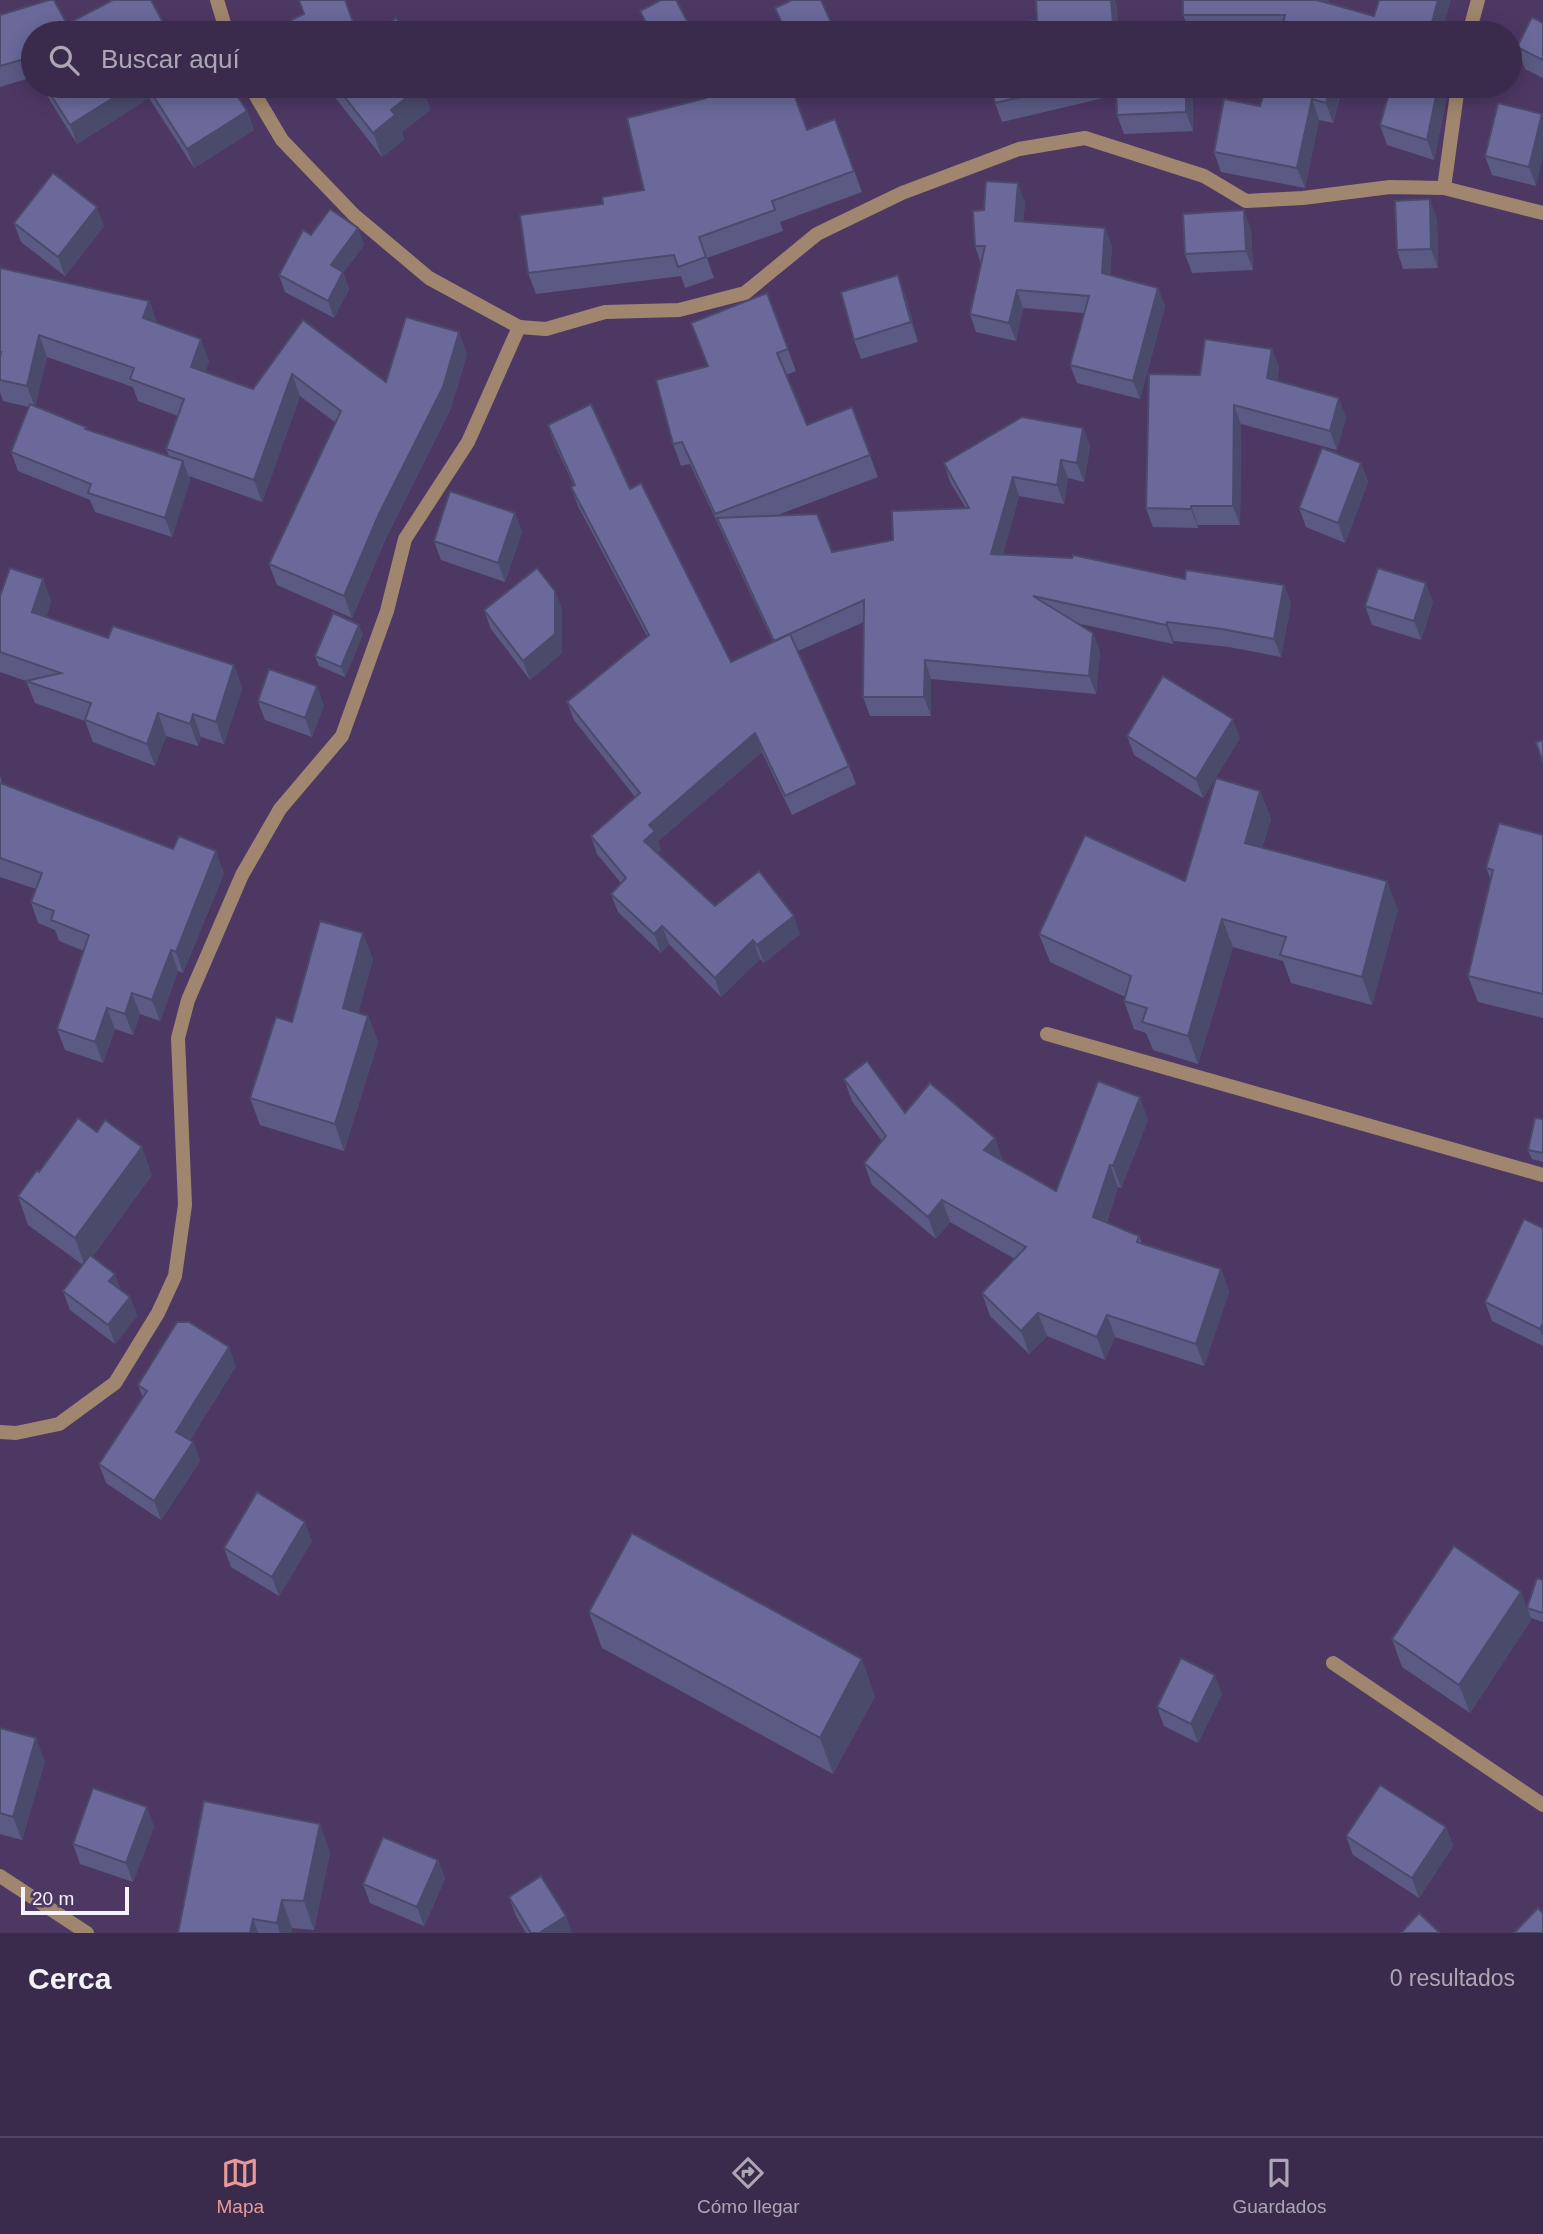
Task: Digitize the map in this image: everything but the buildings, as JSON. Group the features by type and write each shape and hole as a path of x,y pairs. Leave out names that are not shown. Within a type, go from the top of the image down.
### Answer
{"street":[{"path":"218,0 224,21"},
{"path":"1472,21 1478,0"},
{"path":"257,98 282,140 354,215 429,278 519,327 546,329 605,312 679,310 745,293 817,234 902,193 1019,149 1085,138 1205,176 1246,201 1303,198 1390,187 1444,188 1543,214"},
{"path":"1444,188 1456,98"},
{"path":"0,1432 16,1433 59,1424 115,1383 158,1313 175,1276 185,1205 178,1038 188,1000 242,875 280,809 341,736 387,611 405,539 468,442 519,327"},
{"path":"1047,1034 1543,1175"},
{"path":"1334,1663 1543,1805"},
{"path":"0,1876 87,1933"}]}
